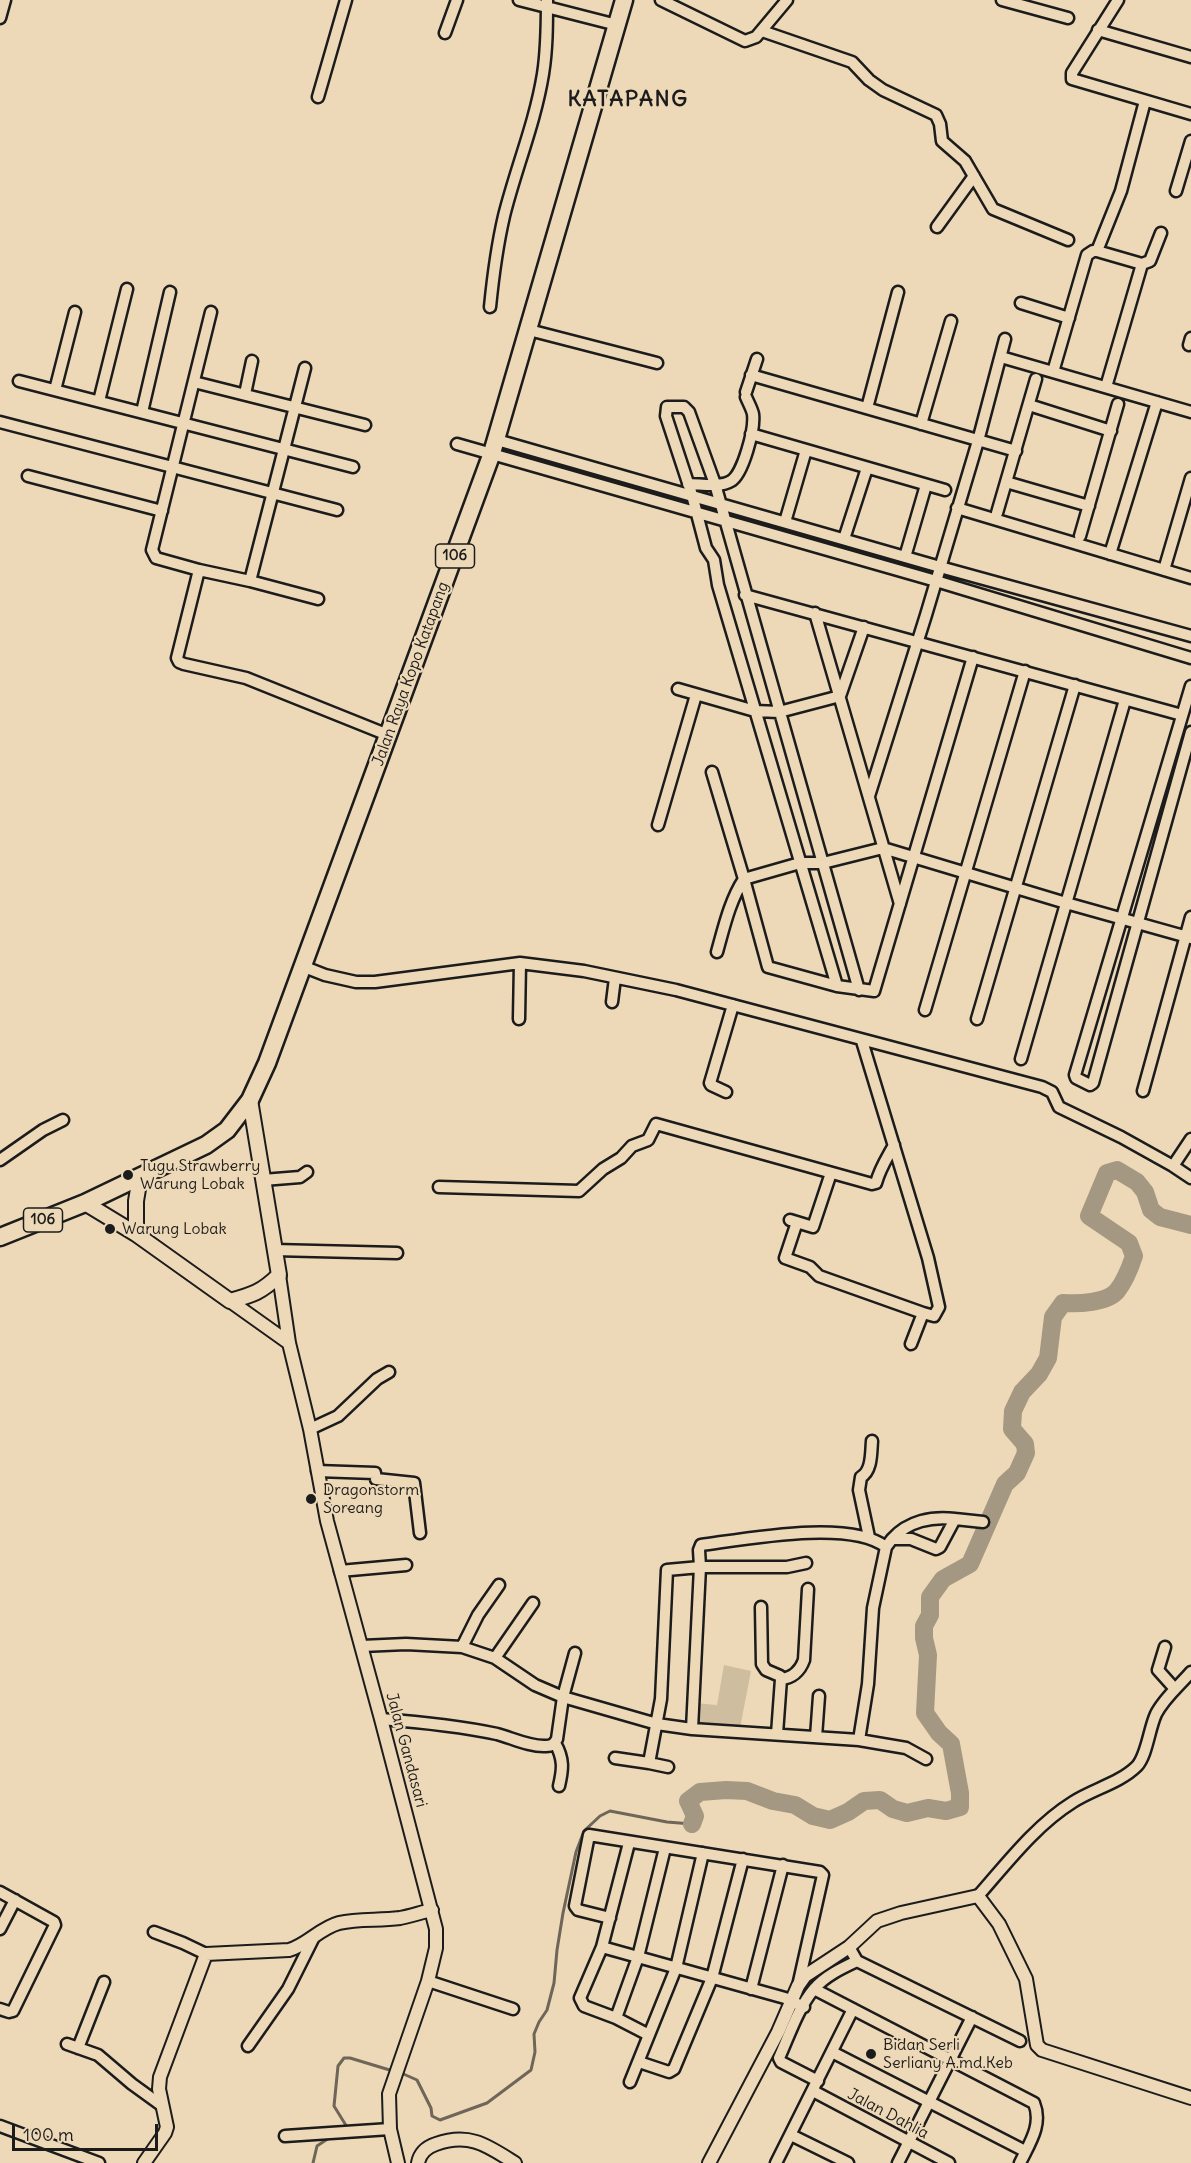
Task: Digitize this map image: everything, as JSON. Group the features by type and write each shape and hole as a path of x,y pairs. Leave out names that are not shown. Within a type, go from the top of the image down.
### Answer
{"main road":[{"name":"Jalan Raya Kopo Katapang","path":"250,1100 267,1063 495,447 624,0"},
{"name":"106","path":"0,1238 85,1203 206,1145 233,1122 250,1100"},
{"path":"85,1203 136,1234 230,1301 261,1291 279,1275 250,1100"},
{"path":"233,1122 243,1122 255,1129"},
{"path":"136,1234 136,1201 140,1177"}],"street":[{"path":"0,18 5,0"},
{"path":"318,97 346,0"},
{"path":"445,33 457,0"},
{"path":"519,0 547,3 617,25"},
{"path":"661,0 679,4 741,40 752,40 787,0"},
{"path":"1002,0 1068,18"},
{"path":"1118,0 1072,73 1072,79 1191,114"},
{"path":"490,307 502,226 538,99 546,49 547,3"},
{"path":"1098,30 1191,57"},
{"path":"762,31 852,62 882,90 936,115 940,124 942,141 965,161 995,211 1068,240"},
{"path":"1097,250 1121,191 1145,101"},
{"path":"1176,191 1191,141"},
{"path":"938,227 974,176"},
{"path":"1053,372 1090,252 1097,250 1142,264 1150,261 1161,233"},
{"path":"1106,387 1142,264"},
{"path":"99,401 127,290"},
{"path":"142,412 170,292"},
{"path":"867,408 898,292"},
{"path":"1021,303 1069,318"},
{"path":"55,390 75,312"},
{"path":"211,312 152,550 153,555 156,558 199,570 318,599"},
{"path":"921,424 951,321"},
{"path":"529,330 657,363"},
{"path":"869,796 978,441 1005,339"},
{"path":"1001,357 1191,412"},
{"path":"688,484 725,483 733,480 738,474 751,434 753,412 746,394 757,359"},
{"path":"245,394 252,361"},
{"path":"250,581 305,368"},
{"path":"751,375 1016,451"},
{"path":"997,513 1036,379"},
{"path":"20,381 352,467"},
{"path":"194,382 365,425"},
{"path":"1110,554 1157,402"},
{"path":"1080,536 1118,404"},
{"path":"1029,405 1111,431"},
{"path":"837,986 718,585 714,560 706,548 666,413 666,408 669,406 684,407 689,412 715,484 859,990"},
{"path":"0,422 337,510"},
{"path":"751,434 945,490"},
{"path":"457,444 495,447 692,495 1189,636 1180,655"},
{"path":"495,447 697,512 1191,658"},
{"path":"785,522 806,450"},
{"path":"844,539 867,468"},
{"path":"28,476 162,511"},
{"path":"1164,570 1191,478"},
{"path":"1006,482 1089,506"},
{"path":"905,557 926,485"},
{"path":"957,508 1191,578"},
{"path":"199,570 177,658 179,662 246,678 388,735"},
{"path":"745,595 1182,716"},
{"path":"815,613 900,904"},
{"path":"840,696 864,627"},
{"path":"712,772 768,967 837,986 859,990 875,989 973,657"},
{"path":"925,1010 1025,672"},
{"path":"977,1019 1075,685"},
{"path":"1191,686 1075,1075 1076,1078 1090,1084 1093,1083 1191,732"},
{"path":"678,689 755,711 779,712 840,696"},
{"path":"658,825 696,695"},
{"path":"1021,1059 1125,700"},
{"path":"717,952 730,908 744,879 800,863 823,863 883,848 1188,937"},
{"path":"1143,1091 1188,937 1191,917"},
{"path":"302,966 344,980 375,982 520,963 584,971 676,990 861,1041 936,1058 1048,1090 1054,1095 1059,1107 1173,1166 1191,1178"},
{"path":"519,1019 520,963"},
{"path":"612,1002 615,978"},
{"path":"726,1092 711,1083 733,1005"},
{"path":"831,1173 813,1227 793,1221 785,1258 810,1267 819,1276 934,1316 939,1308 928,1258 861,1041"},
{"path":"0,1160 43,1130 63,1120"},
{"path":"439,1186 579,1191 603,1169 621,1158 632,1146 648,1140 656,1124 875,1184 881,1165 894,1145"},
{"path":"1173,1166 1191,1139"},
{"path":"263,1180 300,1177 307,1172"},
{"path":"274,1250 397,1254"},
{"name":"Jalan Gandasari","path":"279,1275 289,1343 310,1429 327,1521 432,1910 436,1945 428,1981 392,2082 388,2101 390,2129 398,2163"},
{"path":"230,1301 289,1343"},
{"path":"911,1344 923,1313"},
{"path":"310,1429 339,1416 377,1379 389,1372"},
{"path":"869,1537 861,1507 859,1482 869,1467 872,1441"},
{"path":"317,1472 375,1473 376,1479 414,1483 420,1533"},
{"path":"859,1740 868,1684 873,1608 889,1543 906,1526 935,1518 983,1522"},
{"path":"692,1729 701,1545 828,1532 869,1537 889,1543 911,1539 936,1549 940,1547 955,1519"},
{"path":"649,1763 661,1693 667,1572 670,1569 700,1567 787,1568 806,1563"},
{"path":"340,1571 406,1565"},
{"path":"462,1647 478,1614 499,1585"},
{"path":"781,1680 790,1678 801,1668 804,1660 808,1589"},
{"path":"495,1658 533,1603"},
{"path":"760,1607 762,1664 766,1670 780,1676 781,1680 777,1734"},
{"path":"362,1646 406,1644 462,1647 495,1658 535,1685 563,1697 657,1724 692,1729 909,1744 926,1759"},
{"path":"1165,1647 1158,1670 1175,1689"},
{"path":"560,1786 563,1763 562,1755 555,1743 563,1697 575,1653"},
{"path":"798,1986 812,1970 849,1947 873,1924 887,1917 978,1896 1012,1857 1056,1814 1073,1802 1117,1780 1135,1768 1143,1757 1156,1714 1166,1698 1191,1672"},
{"path":"816,1737 819,1695"},
{"path":"381,1719 453,1726 497,1734 538,1746 550,1746 555,1743"},
{"path":"615,1758 668,1767"},
{"path":"610,1918 578,1910 575,1906 588,1837 591,1835 629,1843 783,1865 823,1874 798,1986 768,2054 709,2163"},
{"path":"629,1843 602,1947 580,1998 584,2006 616,2018 649,2035"},
{"path":"616,2018 638,1957 665,1848"},
{"path":"630,2082 676,1968 703,1853"},
{"path":"639,2062 669,2072 674,2069 712,1978 743,1859"},
{"path":"751,1989 783,1865"},
{"path":"0,1892 54,1922 55,1928 13,2011 0,2009"},
{"path":"978,1896 999,1924 1017,1959 1029,1993 1037,2045 1042,2050 1189,2098"},
{"path":"0,1929 15,1900"},
{"path":"154,1932 183,1942 206,1954 289,1950 300,1947 333,1925 364,1919 400,1918 432,1910"},
{"path":"248,2046 288,1989 314,1937"},
{"path":"602,1947 792,2001 804,2007 814,1989 835,1972 857,1961"},
{"path":"849,1947 857,1961 1020,2041"},
{"path":"144,2163 167,2127 159,2089 164,2063 206,1954"},
{"path":"428,1981 513,2009"},
{"path":"104,1982 73,2046 98,2055 132,2085 161,2105"},
{"path":"814,1989 1034,2103 1038,2113 1037,2126 1020,2163"},
{"name":"Jalan Dahlia","path":"804,2007 779,2060 815,2086 949,2163"},
{"path":"776,2163 853,2009"},
{"path":"898,2163 972,2017"},
{"path":"832,2052 1025,2151"},
{"path":"0,2126 99,2163"},
{"path":"285,2136 390,2129"},
{"path":"791,2135 848,2163"},
{"path":"418,2163 420,2156 429,2147 459,2139 472,2140 486,2145 515,2163"}],"shaded area":[{"path":"724,1665 751,1671 740,1728 696,1722 694,1703 717,1705"}],"waterway":[{"path":"692,1824 695,1816 688,1801 700,1792 726,1790 747,1791 773,1801 795,1805 813,1816 830,1820 864,1801 880,1800 893,1809 907,1813 928,1808 946,1811 960,1807 960,1793 951,1744 939,1733 925,1713 928,1655 924,1626 930,1615 930,1597 943,1579 970,1564 1005,1484 1017,1473 1026,1453 1025,1444 1012,1429 1013,1411 1022,1392 1039,1374 1048,1358 1053,1317 1063,1303 1092,1302 1112,1295 1120,1287 1129,1270 1134,1256 1129,1243 1089,1216 1107,1173 1117,1170 1137,1182 1145,1192 1151,1210 1160,1217 1191,1225"},
{"path":"399,2072 417,2080 431,2108 432,2116 440,2120 487,2103 531,2070 535,2052 534,2034 547,2010 554,1983 563,1913 576,1852 584,1831 600,1816 610,1811 667,1822 692,1824"},
{"path":"347,2129 334,2106 338,2066 344,2058 393,2071"},
{"path":"313,2163 317,2146 329,2138 344,2138 345,2136"}],"place":[{"name":"Tugu Strawberry Warung Lobak","path":"128,1175"},
{"name":"Warung Lobak","path":"110,1229"},
{"name":"Dragonstorm Soreang","path":"311,1499"},
{"name":"Bidan Serli Serliany A.md.Keb","path":"871,2054"}],"district":[{"name":"KATAPANG","path":"628,100"}]}
